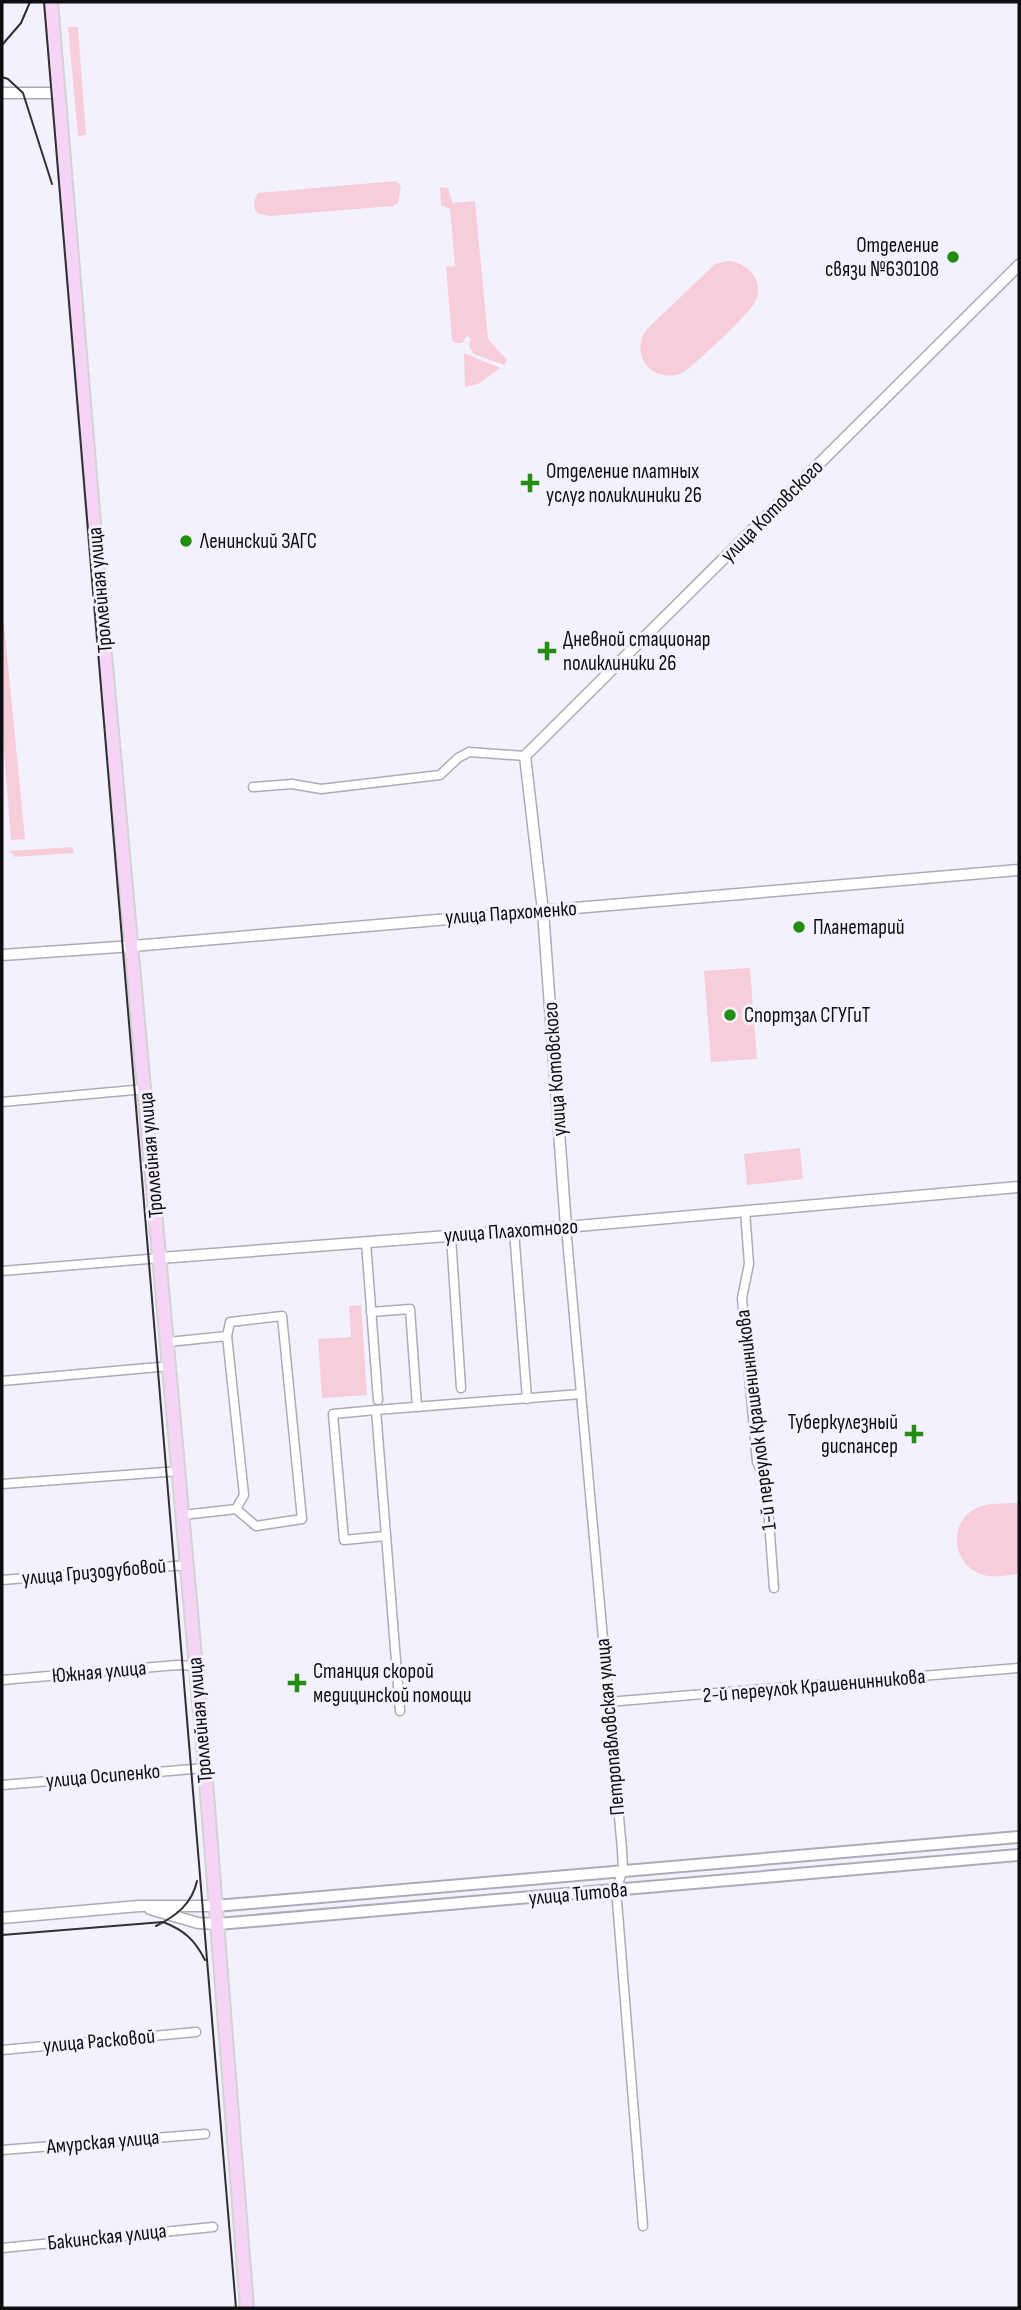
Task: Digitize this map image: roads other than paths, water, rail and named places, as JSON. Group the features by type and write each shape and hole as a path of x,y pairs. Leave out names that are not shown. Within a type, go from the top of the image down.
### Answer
{"main road":[{"name":"Троллейная улица","path":"51,2 100,598 205,1768 247,2308"},
{"name":"улица Титова","path":"216,1906 1019,1837"},
{"name":"улица Титова","path":"218,1924 1019,1856"}],"street":[{"path":"2,93 58,93"},
{"name":"улица Котовского","path":"566,1227 543,911 525,756 1019,265"},
{"path":"253,787 292,784 321,789 440,775 458,758 469,752 525,756"},
{"name":"улица Пархоменко","path":"2,954 133,946 293,930 1019,870"},
{"path":"2,1102 145,1089"},
{"name":"улица Плахотного","path":"2,1271 566,1227 1019,1187"},
{"name":"1-й переулок Крашенинникова","path":"745,1211 749,1264 742,1298 757,1462 766,1481 774,1588"},
{"name":"Петропавловская улица","path":"566,1227 623,1870 617,1890 643,2226"},
{"path":"513,1231 527,1399"},
{"path":"451,1236 461,1388"},
{"path":"366,1242 378,1400"},
{"path":"371,1312 410,1309 417,1407"},
{"path":"183,1515 236,1510 256,1526 302,1519 282,1316 230,1322 227,1336 244,1495 236,1510"},
{"path":"167,1342 227,1336"},
{"path":"2,1381 170,1366"},
{"path":"386,1536 344,1539 333,1414 581,1394"},
{"path":"376,1410 400,1711"},
{"path":"2,1485 179,1471"},
{"name":"улица Гризодубовой","path":"2,1580 187,1565"},
{"name":"Южная улица","path":"2,1680 177,1665 196,1667"},
{"name":"2-й переулок Крашенинникова","path":"608,1702 1019,1668"},
{"name":"улица Осипенко","path":"2,1785 205,1768"},
{"name":"улица Титова","path":"2,1918 139,1906 216,1906"},
{"name":"улица Титова","path":"139,1906 198,1923 218,1924"},
{"name":"улица Расковой","path":"2,2050 196,2032"},
{"name":"Амурская улица","path":"2,2150 205,2134"},
{"name":"Бакинская улица","path":"2,2248 213,2227"}],"tram line":[{"path":"2,45 21,23 30,2"},
{"path":"44,2 236,2308"},
{"path":"2,77 23,93 52,184"},
{"path":"156,1926 187,1903 197,1881"},
{"path":"2,1935 163,1922 188,1937 205,1960"}],"place":[{"name":"Отделение связи №630108","path":"953,257"},
{"name":"Отделение платных услуг поликлиники 26","path":"530,483"},
{"name":"Ленинский ЗАГС","path":"186,541"},
{"name":"Дневной стационар поликлиники 26","path":"547,651"},
{"name":"Планетарий","path":"799,927"},
{"name":"Спортзал СГУГиТ","path":"730,1015"},
{"name":"Туберкулезный диспансер","path":"914,1434"},
{"name":"Станция скорой медицинской помощи","path":"297,1683"}]}
